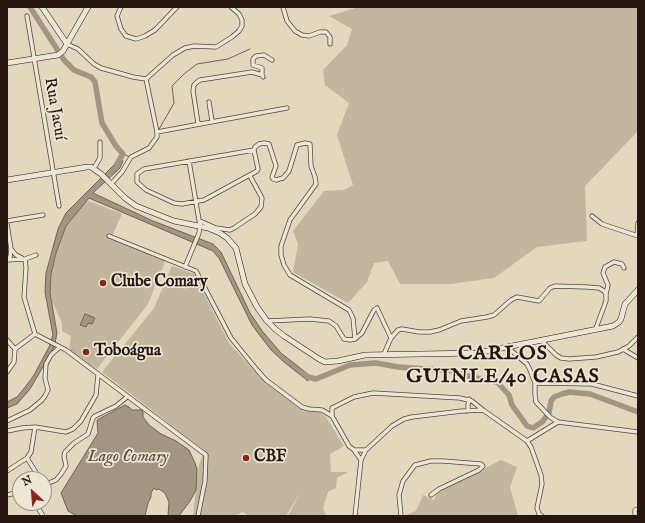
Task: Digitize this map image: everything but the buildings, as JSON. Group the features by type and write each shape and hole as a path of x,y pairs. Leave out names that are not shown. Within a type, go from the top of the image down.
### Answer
{"street":[{"path":"42,7 67,44 78,50 94,64 133,78 146,80"},
{"path":"7,63 58,54 63,51 88,7"},
{"path":"121,7 117,16 117,21 126,36 136,39 155,30 177,7"},
{"path":"146,80 173,55 184,48 194,46 216,46 232,37 239,31 242,26 242,20 239,14 231,7"},
{"path":"283,7 287,21 295,31 302,35 309,36 320,32 326,32 330,37 330,44"},
{"name":"Rua Jacuí","path":"27,16 33,59 59,206"},
{"path":"198,124 193,91 196,82 246,72 252,72 262,76 262,68 253,65 253,59 256,56 264,54 272,60"},
{"path":"110,183 122,172 131,157 146,151 153,145 157,137 146,80"},
{"path":"209,102 212,121"},
{"path":"157,132 287,108"},
{"path":"94,168 100,158 100,142"},
{"path":"254,150 258,169 256,172 204,200 182,204 174,203 146,190 137,182 137,174 144,169 254,150 259,144 264,143 269,144 276,166 272,179 276,180 283,178 289,172 297,145 306,143 310,144 311,166 316,184 290,220 281,246 281,255 284,265 290,275 349,310 353,318 355,339"},
{"path":"186,267 200,224 189,162"},
{"path":"7,180 87,167 94,168 130,202 145,210 174,221 200,224 227,230 234,228 255,214 261,207 262,198 250,176"},
{"path":"7,260 10,256 11,249 7,223 43,215"},
{"path":"592,216 602,224 637,236 638,223"},
{"path":"200,224 220,233 233,245 236,250 245,284 257,307 267,321 280,332 325,362 338,361 365,355 434,355 477,353 596,328 613,326 621,319 625,304 638,290"},
{"path":"109,236 196,271 231,338 263,377 302,407 322,410 332,408 354,397 373,393 472,400 483,410 527,441 531,447 541,475 541,490 537,508 539,514 542,516"},
{"path":"11,249 14,254 23,259 26,268 24,297 35,334 60,347 206,455 205,481 198,516"},
{"path":"7,260 23,259 36,255"},
{"path":"596,328 606,301 608,285 603,273 605,267 614,262 622,264 624,268"},
{"path":"384,354 396,331 402,329 430,332 461,321 494,315 511,300 517,297 536,302 539,301 550,288 555,286 599,288 606,294"},
{"path":"267,321 310,319 329,321 336,326 344,339 350,340 355,339 366,328 376,308 379,309 391,338"},
{"path":"15,349 35,334"},
{"path":"541,340 556,355 564,359 610,354 623,349 638,337"},
{"path":"7,340 15,349 14,362 7,372"},
{"path":"7,421 30,410 46,396 48,390 44,378 46,364 51,355 60,347"},
{"path":"507,347 527,364 535,383 535,398 539,406 550,417 558,422 638,432"},
{"path":"623,349 638,358"},
{"path":"7,431 35,427 66,432 77,427 96,395 98,375"},
{"path":"535,383 592,384 638,396"},
{"path":"52,482 56,480 66,466 64,454 69,448 88,434 93,418 116,406 128,397"},
{"path":"468,411 469,399"},
{"path":"332,408 332,416"},
{"path":"322,410 332,416 350,446 361,460"},
{"path":"355,516 361,460 366,450 392,426 404,419 412,417 483,410"},
{"path":"527,441 558,422"},
{"path":"7,471 27,458 31,452 35,427"},
{"path":"354,450 366,450"},
{"path":"27,458 34,471"},
{"path":"401,516 399,495 403,482 415,465 431,461 443,461 480,464 483,466 476,472 446,485 431,495"},
{"path":"635,516 635,510 638,508"}],"shaded area":[{"path":"359,7 638,7 638,131 585,186 587,241 537,247 494,278 451,284 400,284 388,261 374,263 367,282 348,303 293,272 298,244 293,231 324,191 344,190 353,185 337,135 349,103 325,85 323,70 347,45 352,29 329,16"},
{"name":"Clube Comary","path":"89,201 122,214 112,236 166,259 148,304 97,369 69,350 71,336 62,331 62,323 51,299 50,293 51,274 56,253 66,226 82,205"},
{"path":"172,266 194,274 229,343 264,382 303,411 319,412 326,417 344,446 330,454 331,472 348,472 337,478 336,488 328,492 323,508 326,516 288,516 301,491 286,516 249,516 243,512 233,516 193,516 198,469 204,450 102,372 154,308"},
{"path":"501,460 517,467 510,487 518,516 406,516 416,511 423,495 434,500 437,493"}],"water":[{"path":"119,158 123,161 120,168 93,193 153,221 213,244 221,252 250,313 263,332 281,353 309,375 308,381 271,350 252,325 219,258 213,251 89,198 66,226 56,253 51,274 50,293 57,333 54,348 30,389 17,404 7,408 7,402 17,397 34,375 49,347 53,335 45,292 46,273 58,229 66,213 114,165"},
{"path":"85,314 95,318 92,324 88,323 86,327 80,325"},
{"name":"Lago Comary","path":"125,405 132,410 142,410 143,417 149,425 161,434 176,441 189,450 197,469 196,490 179,516 168,516 169,502 165,493 154,488 151,493 145,516 77,516 68,511 61,493 98,433 97,420"}],"waterway":[{"path":"30,7 64,60 74,70 91,77 95,82 102,123 116,146 123,154 117,164"},
{"path":"158,131 174,103 172,86 184,74 197,64 228,59 250,49"},
{"path":"123,154 130,157"},
{"path":"302,373 308,377 316,379 350,365 376,363 398,367 454,371 471,377 497,382 509,395 512,405 527,426 533,428 542,422 549,413 551,401 554,397 569,392 590,394 638,412"}],"place":[{"name":"Clube Comary","path":"103,283"},
{"name":"Toboágua","path":"86,352"},
{"name":"CBF","path":"246,458"}],"district":[{"name":"CARLOS GUINLE/40 CASAS","path":"503,366"}]}
